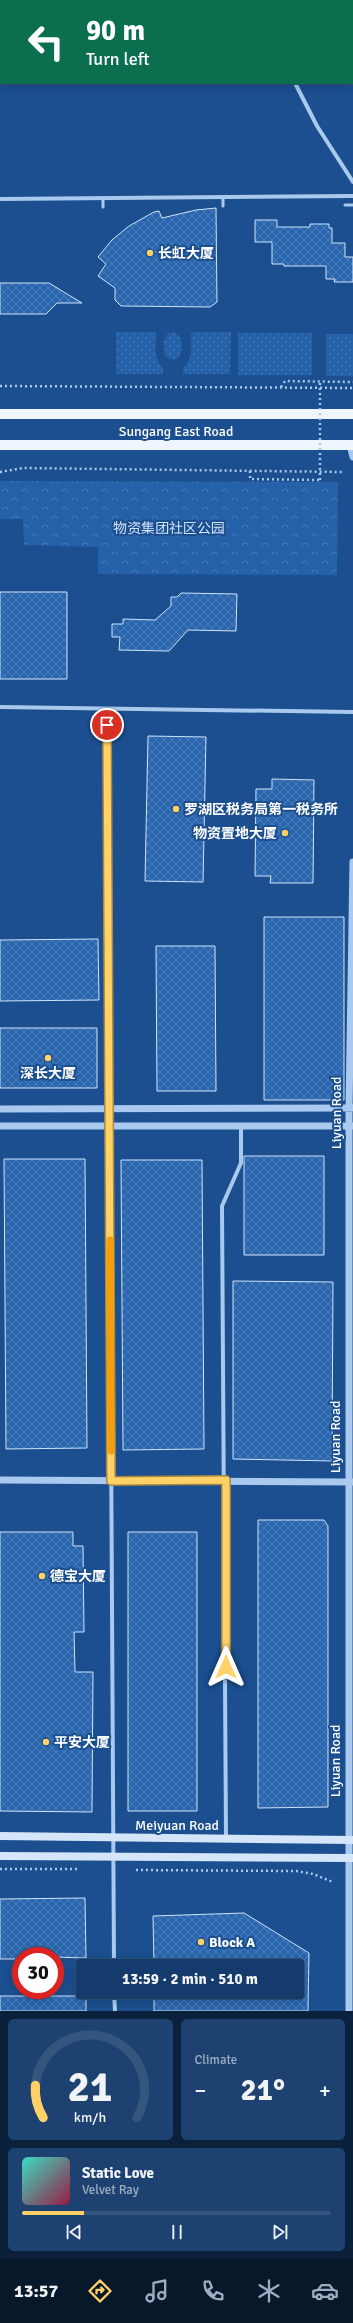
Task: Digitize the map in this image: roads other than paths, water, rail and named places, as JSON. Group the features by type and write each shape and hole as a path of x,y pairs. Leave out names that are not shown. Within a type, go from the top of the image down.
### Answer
{"main road":[{"name":"Sungang East Road","path":"0,414 353,414"},
{"name":"Sungang East Road","path":"0,445 352,445"},
{"name":"Meiyuan Road","path":"0,1836 350,1840"},
{"path":"0,1856 351,1858"}],"street":[{"path":"296,84 317,126 353,182"},
{"path":"0,199 353,196"},
{"path":"352,445 353,457"},
{"path":"0,707 353,712"},
{"path":"107,709 114,1959"},
{"name":"Liyuan Road","path":"349,2011 351,1858 350,1482 353,862"},
{"path":"0,1109 351,1108"},
{"path":"0,1126 351,1126"},
{"path":"226,1838 226,1480 222,1206 241,1163 241,1127"},
{"path":"0,1480 226,1480 350,1482"},
{"path":"114,1999 115,2011"}],"lane":[{"path":"223,197 223,206"},
{"path":"103,198 103,207"},
{"path":"345,205 353,205"}],"place":[{"name":"长虹大厦","path":"150,253"},
{"name":"罗湖区税务局第一税务所","path":"176,809"},
{"name":"物资置地大厦","path":"285,833"},
{"name":"深长大厦","path":"48,1058"},
{"name":"德宝大厦","path":"42,1576"},
{"name":"平安大厦","path":"46,1742"},
{"name":"Block A","path":"201,1942"}],"park label":[{"name":"物资集团社区公园","path":"169,528"}]}
